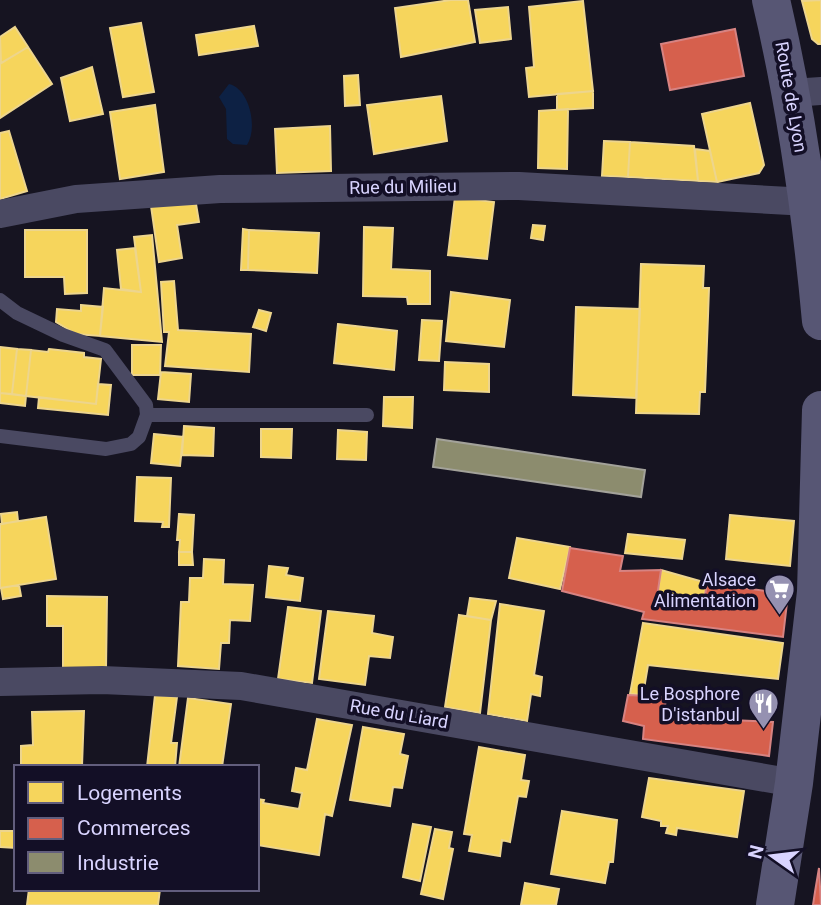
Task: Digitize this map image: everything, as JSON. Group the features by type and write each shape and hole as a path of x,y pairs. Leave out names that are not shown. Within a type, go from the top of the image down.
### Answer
{"main road":[{"name":"Route de Lyon","path":"771,0 807,92 808,202 821,320"},
{"path":"775,905 794,783 816,592 821,410"}],"street":[{"name":"Rue du Milieu","path":"0,214 76,199 220,189 519,186 808,202"},
{"name":"Rue du Liard","path":"0,681 102,680 241,686 794,783"}],"lane":[{"path":"0,300 18,313 62,335 105,350 140,393 147,415 139,438 119,448 0,436"},
{"path":"147,415 368,415"}],"water":[{"path":"229,84 242,93 250,110 252,129 247,145 233,144 227,139 226,109 219,97"}],"building: Logements":[{"path":"468,0 475,42 401,57 395,8"},
{"path":"821,0 821,44 818,44 812,39 802,1"},
{"path":"583,1 593,91 529,97 526,68 534,67 529,7"},
{"path":"508,7 511,39 480,43 475,10"},
{"path":"141,23 154,92 123,97 110,28"},
{"path":"254,26 258,46 199,55 196,35"},
{"path":"15,27 28,47 1,63 0,37"},
{"path":"28,47 52,84 0,118 0,64"},
{"path":"92,67 103,114 70,121 61,78"},
{"path":"358,75 360,105 345,106 344,76"},
{"path":"593,91 593,108 557,110 557,94"},
{"path":"441,96 447,141 374,154 367,105"},
{"path":"750,103 764,165 759,173 717,182 702,114"},
{"path":"155,105 164,172 120,179 110,112"},
{"path":"568,109 567,169 538,168 539,111"},
{"path":"330,126 331,171 277,173 275,129"},
{"path":"9,131 27,191 0,199 0,133"},
{"path":"604,141 630,142 628,177 602,176"},
{"path":"630,142 694,146 698,181 628,177"},
{"path":"695,149 710,151 717,182 698,181"},
{"path":"455,197 494,202 487,259 448,255"},
{"path":"196,204 199,222 177,225 182,258 159,262 151,206"},
{"path":"533,225 545,226 543,240 531,238"},
{"path":"364,227 393,228 391,269 430,271 430,304 408,304 407,297 363,296"},
{"path":"243,229 249,230 248,270 241,270"},
{"path":"25,230 87,230 87,293 65,294 64,277 25,277"},
{"path":"249,230 319,233 317,273 248,270"},
{"path":"152,235 162,342 100,336 104,288 141,292 134,237"},
{"path":"135,248 141,292 121,289 117,250"},
{"path":"641,264 704,266 703,288 709,288 705,392 700,392 699,414 636,413"},
{"path":"174,281 178,330 251,334 249,372 165,366 169,332 164,332 161,282"},
{"path":"451,292 510,300 504,347 446,341"},
{"path":"81,305 103,307 100,336 76,334 56,322 57,309 81,311"},
{"path":"576,307 640,309 636,398 573,395"},
{"path":"259,310 271,313 266,331 253,327"},
{"path":"422,320 442,321 439,361 419,360"},
{"path":"338,324 397,331 394,370 334,363"},
{"path":"132,345 161,345 160,375 132,375"},
{"path":"0,347 17,349 12,394 0,393"},
{"path":"17,349 31,350 26,396 12,394"},
{"path":"49,349 84,353 84,357 101,359 96,404 26,396 31,350 48,352"},
{"path":"445,362 489,364 489,392 444,390"},
{"path":"161,372 191,374 189,402 158,399"},
{"path":"98,384 111,385 108,415 38,408 39,397 96,404"},
{"path":"0,393 26,396 25,406 0,403"},
{"path":"384,397 413,397 412,428 383,426"},
{"path":"184,426 214,428 213,456 182,455"},
{"path":"261,429 292,429 291,458 261,457"},
{"path":"338,430 367,432 366,460 337,459"},
{"path":"154,434 183,437 180,466 151,463"},
{"path":"137,477 171,478 169,527 162,527 163,522 135,521"},
{"path":"17,512 18,521 2,524 1,514"},
{"path":"179,514 194,515 192,552 179,552"},
{"path":"730,515 794,521 790,566 726,559"},
{"path":"46,517 56,579 0,588 0,524"},
{"path":"628,534 685,540 682,559 625,553"},
{"path":"517,538 570,547 560,589 509,578"},
{"path":"179,552 192,552 193,565 179,565"},
{"path":"204,559 224,560 223,584 253,585 250,621 230,620 229,643 221,643 219,669 178,666 181,602 189,602 190,578 203,578"},
{"path":"269,566 288,568 286,575 303,578 300,601 266,597"},
{"path":"661,570 707,583 704,602 657,597"},
{"path":"19,585 21,596 3,599 1,588"},
{"path":"47,596 107,597 106,669 63,669 63,626 47,626"},
{"path":"470,598 496,601 491,620 467,616"},
{"path":"500,604 544,611 534,675 542,677 540,696 531,694 527,721 488,714"},
{"path":"288,607 321,611 312,683 278,679"},
{"path":"328,611 374,616 372,633 393,637 390,658 369,656 365,685 319,679"},
{"path":"459,615 491,620 480,713 445,707"},
{"path":"643,623 783,643 778,679 648,665 643,695 630,694"},
{"path":"155,695 177,697 171,743 177,743 175,765 147,765"},
{"path":"188,698 231,704 222,765 179,765"},
{"path":"84,711 82,765 21,765 21,746 33,745 32,712"},
{"path":"317,719 352,725 332,816 325,814 319,855 259,845 259,799 264,800 263,803 299,809 302,793 292,791 296,768 307,770"},
{"path":"363,727 404,734 400,754 408,756 402,788 393,787 390,806 350,800"},
{"path":"479,747 525,755 521,780 529,781 526,797 518,796 510,842 502,840 500,856 469,851 472,835 464,834"},
{"path":"649,778 744,791 737,837 677,828 676,835 666,833 668,826 661,826 661,821 642,817"},
{"path":"562,811 617,820 613,862 609,862 605,883 551,874"},
{"path":"413,824 431,827 420,881 403,877"},
{"path":"435,829 452,832 449,848 453,849 443,899 421,894"},
{"path":"0,831 14,831 14,848 0,847"},
{"path":"525,883 559,889 556,905 521,905"},
{"path":"29,891 160,891 158,905 27,905"}],"building: Commerces":[{"path":"735,29 744,76 670,90 661,44"},
{"path":"570,548 623,556 620,571 661,570 657,597 704,602 707,583 788,594 783,637 642,619 644,612 562,591"},
{"path":"628,695 666,697 664,717 773,722 769,756 643,739 644,726 623,721"},
{"path":"819,868 821,905 813,905 815,892"}],"building: Industrie":[{"path":"437,439 645,470 641,497 433,467"}],"place":[{"name":"Alsace Alimentation","path":"779,617"},
{"name":"Le Bosphore D'istanbul","path":"763,731"}]}
